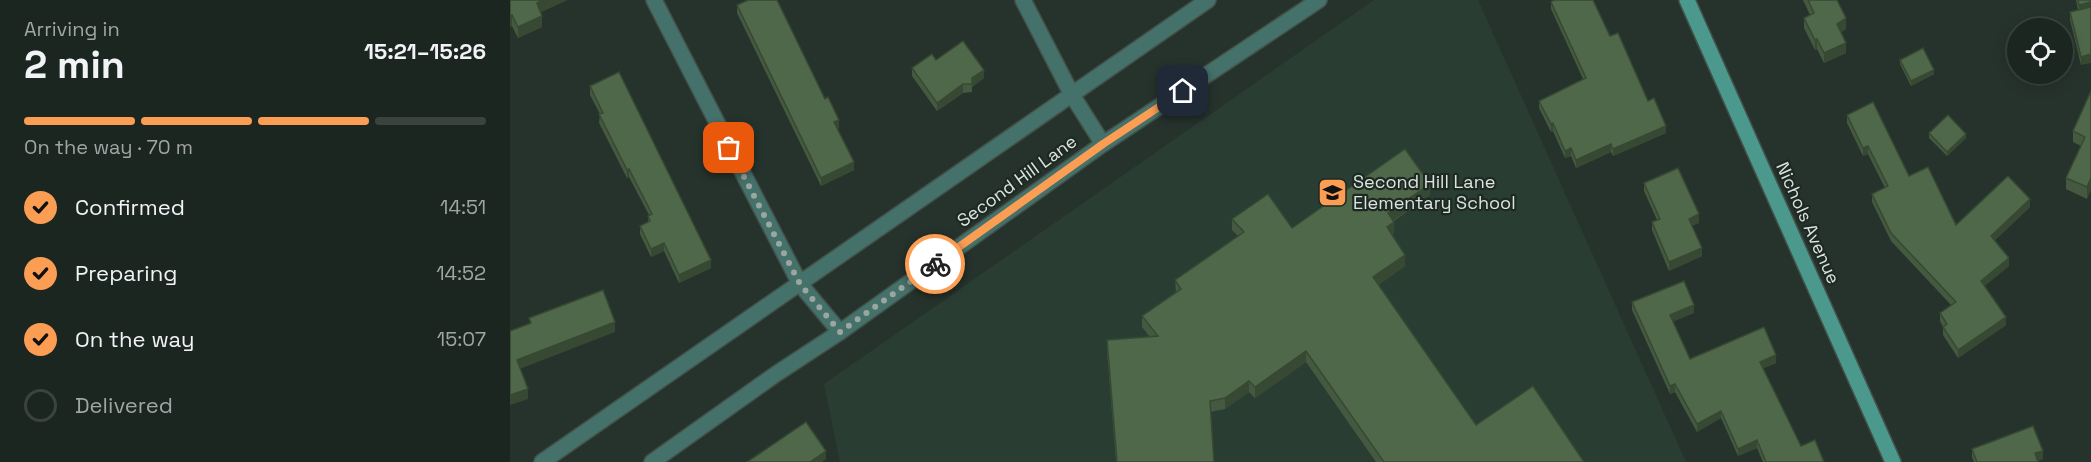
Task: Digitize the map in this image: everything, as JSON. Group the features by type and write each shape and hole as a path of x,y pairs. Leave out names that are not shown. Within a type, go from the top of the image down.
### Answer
{"main road":[{"name":"Nichols Avenue","path":"1687,0 1893,462"}],"street":[{"path":"654,0 783,254 800,284 840,332"},
{"path":"1023,0 1072,95 1103,144"},
{"path":"551,459 1208,0"},
{"name":"Second Hill Lane","path":"652,462 776,374 840,332 1103,144 1319,0"}],"shaded area":[{"name":"Second Hill Lane Elementary School","path":"1374,0 1478,0 1686,462 840,462 824,384"}],"building":[{"path":"510,0 543,0 537,3 542,16 518,27 512,15 510,16"},
{"path":"748,0 777,0 825,99 828,97 839,120 834,122 854,162 821,178 737,5"},
{"path":"1554,0 1593,0 1610,36 1618,33 1648,101 1654,98 1666,126 1613,149 1611,144 1576,160 1571,148 1565,151 1553,123 1551,124 1539,101 1586,78 1551,2"},
{"path":"1808,0 1837,0 1846,18 1837,24 1846,43 1824,53 1804,18 1814,13"},
{"path":"2078,0 2091,0 2091,2 2079,5"},
{"path":"2091,7 2091,54 2081,57 2070,12"},
{"path":"963,41 984,70 972,78 972,84 963,84 937,103 912,68 932,54 936,60"},
{"path":"1923,48 1934,70 1911,81 1900,60"},
{"path":"619,72 711,260 679,275 664,243 651,249 640,226 650,221 648,216 652,214 599,114 603,113 590,86"},
{"path":"2091,91 2091,178 2087,187 2066,178 2085,137 2073,131"},
{"path":"1873,102 1909,176 1928,167 1956,225 2008,176 2030,199 1991,236 2009,258 1981,281 2006,317 1958,350 1943,327 1947,324 1940,313 1956,302 1891,233 1872,194 1888,186 1868,146 1863,148 1847,115"},
{"path":"1948,115 1966,134 1947,152 1929,133"},
{"path":"1405,149 1430,184 1388,213 1394,222 1387,227 1405,255 1373,277 1476,425 1533,386 1584,462 1384,462 1306,351 1255,387 1249,381 1225,398 1210,401 1214,462 1117,462 1107,340 1158,336 1142,316 1181,289 1175,280 1244,232 1232,219 1268,194 1292,228"},
{"path":"1678,168 1699,214 1689,219 1702,248 1669,262 1652,222 1660,219 1644,183"},
{"path":"1684,281 1694,305 1670,315 1690,359 1764,327 1776,355 1760,362 1801,446 1815,440 1824,462 1766,462 1757,440 1738,449 1721,411 1697,424 1675,384 1670,386 1632,302"},
{"path":"603,290 615,322 517,360 528,389 510,395 510,331 531,323 529,318"},
{"path":"806,422 826,451 810,462 747,462"},
{"path":"2033,426 2043,451 2035,453 2038,462 1977,462 1972,449"}],"way so far":[{"path":"729,148 800,284 840,332 935,264"}],"place":[{"name":"Second Hill Lane Elementary School","path":"1332,192"}],"route":[{"path":"935,264 1103,144 1183,91"}]}
